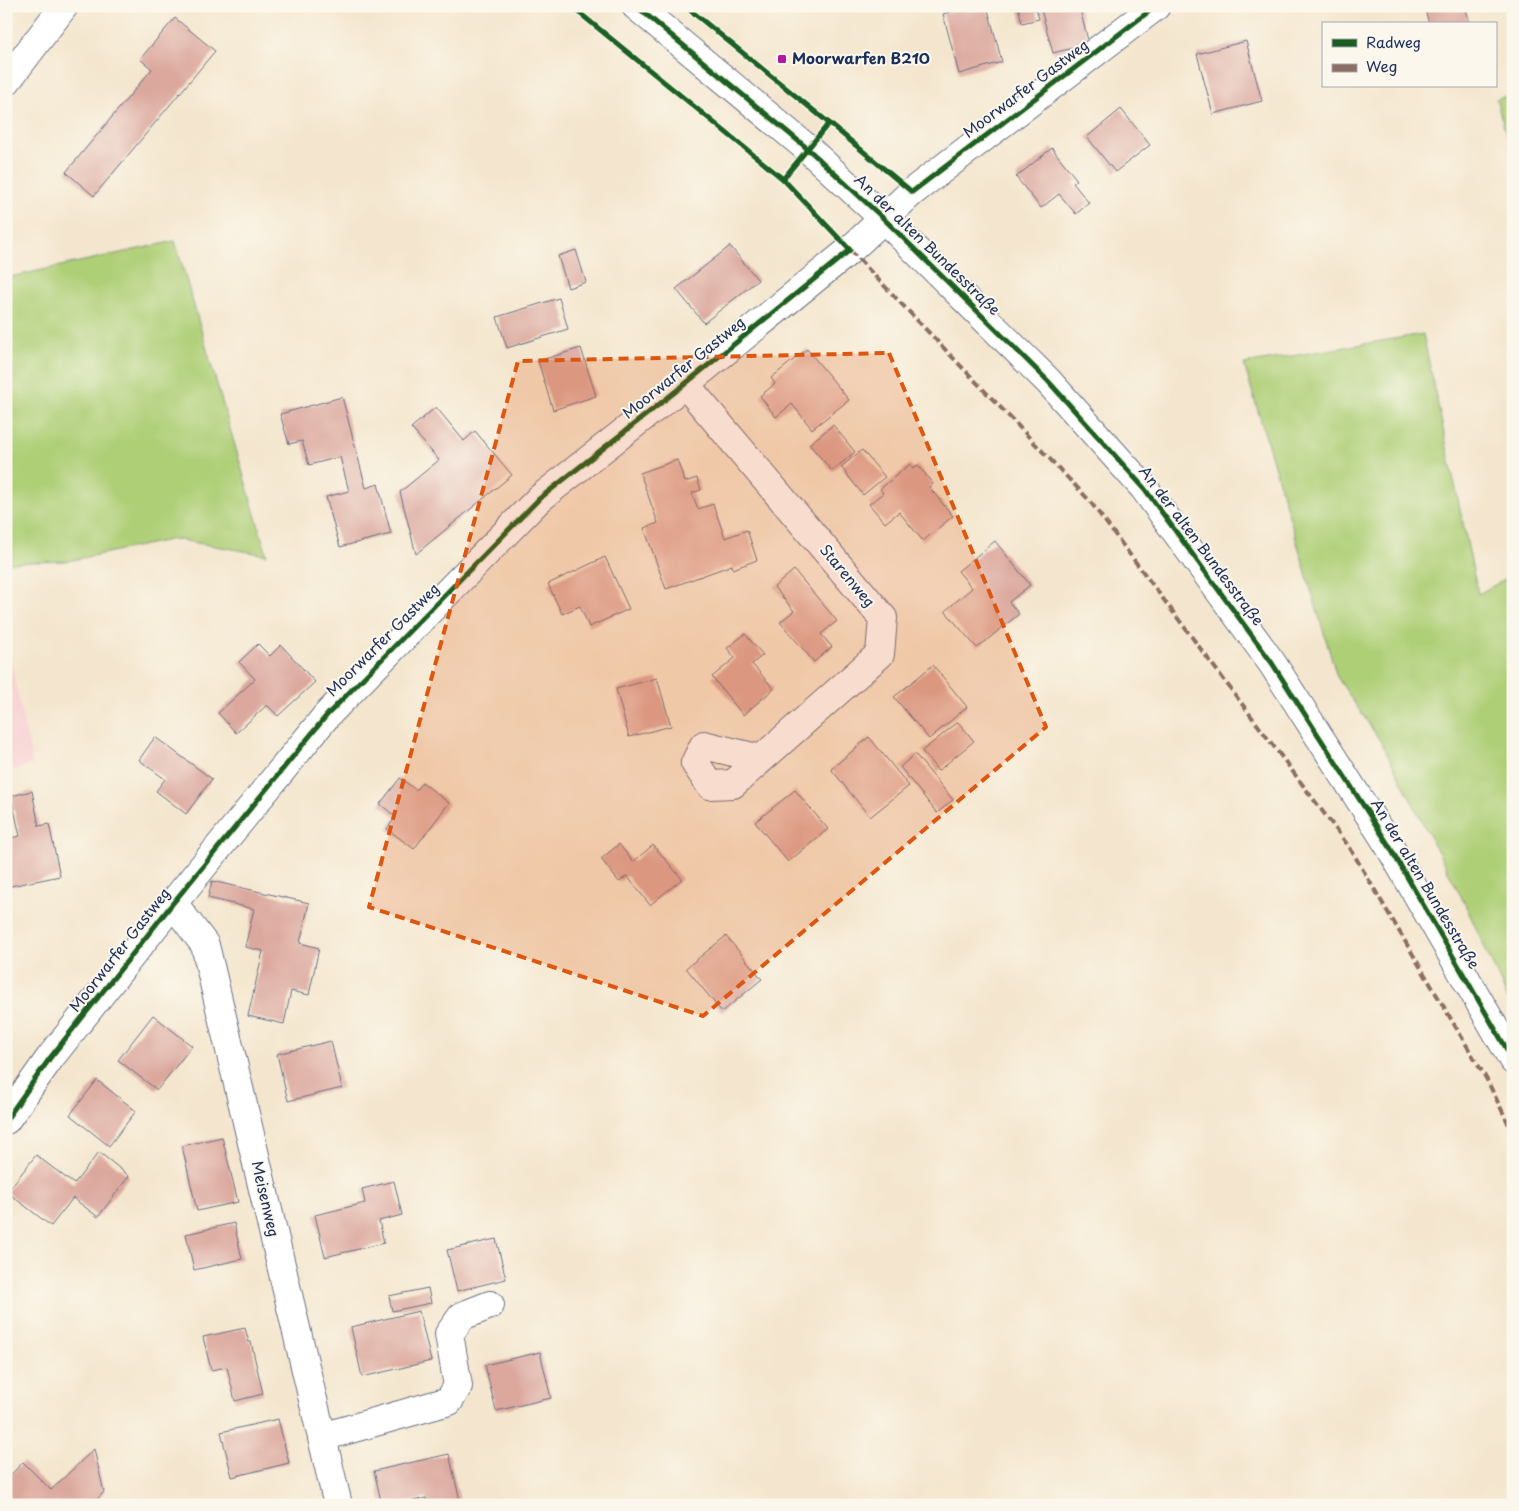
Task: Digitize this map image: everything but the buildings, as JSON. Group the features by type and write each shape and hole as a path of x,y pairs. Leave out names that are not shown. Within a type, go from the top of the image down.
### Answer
{"street":[{"path":"6,82 64,6"},
{"name":"An der alten Bundesstraße","path":"636,6 808,149 884,219 1048,382 1144,488 1272,663 1506,1032 1513,1060"},
{"name":"Moorwarfer Gastweg","path":"7,1117 50,1058 173,903 327,715 539,499 850,250 912,192 1143,10"},
{"name":"Starenweg","path":"685,384 883,618 880,654 761,759"},
{"name":"Meisenweg","path":"173,903 204,945 338,1505"},
{"path":"322,1437 449,1401 458,1386 449,1334 462,1316 490,1305"}],"highlighted area":[{"path":"889,353 1046,727 703,1016 369,907 518,361"}],"shaded area":[{"path":"6,641 33,765 6,771"}],"green space":[{"path":"1513,94 1513,158 1496,99"},
{"path":"175,241 267,555 174,539 68,561 6,563 6,278"},
{"path":"1423,334 1478,594 1513,575 1513,1001 1509,1001 1464,902 1381,742 1337,677 1244,364"}],"marked path":[{"path":"850,250 1089,500 1350,848 1487,1080 1513,1133"}],"cycle path":[{"path":"6,1120 50,1058 173,903 327,715 539,499 850,250 783,179 571,6"},
{"path":"636,6 808,149 884,219 1048,381 1144,488 1272,663 1388,844 1513,1060"},
{"path":"685,6 829,123"},
{"path":"783,179 829,123 912,192 1156,6"}],"place":[{"name":"Moorwarfen B210","path":"782,59"}]}
